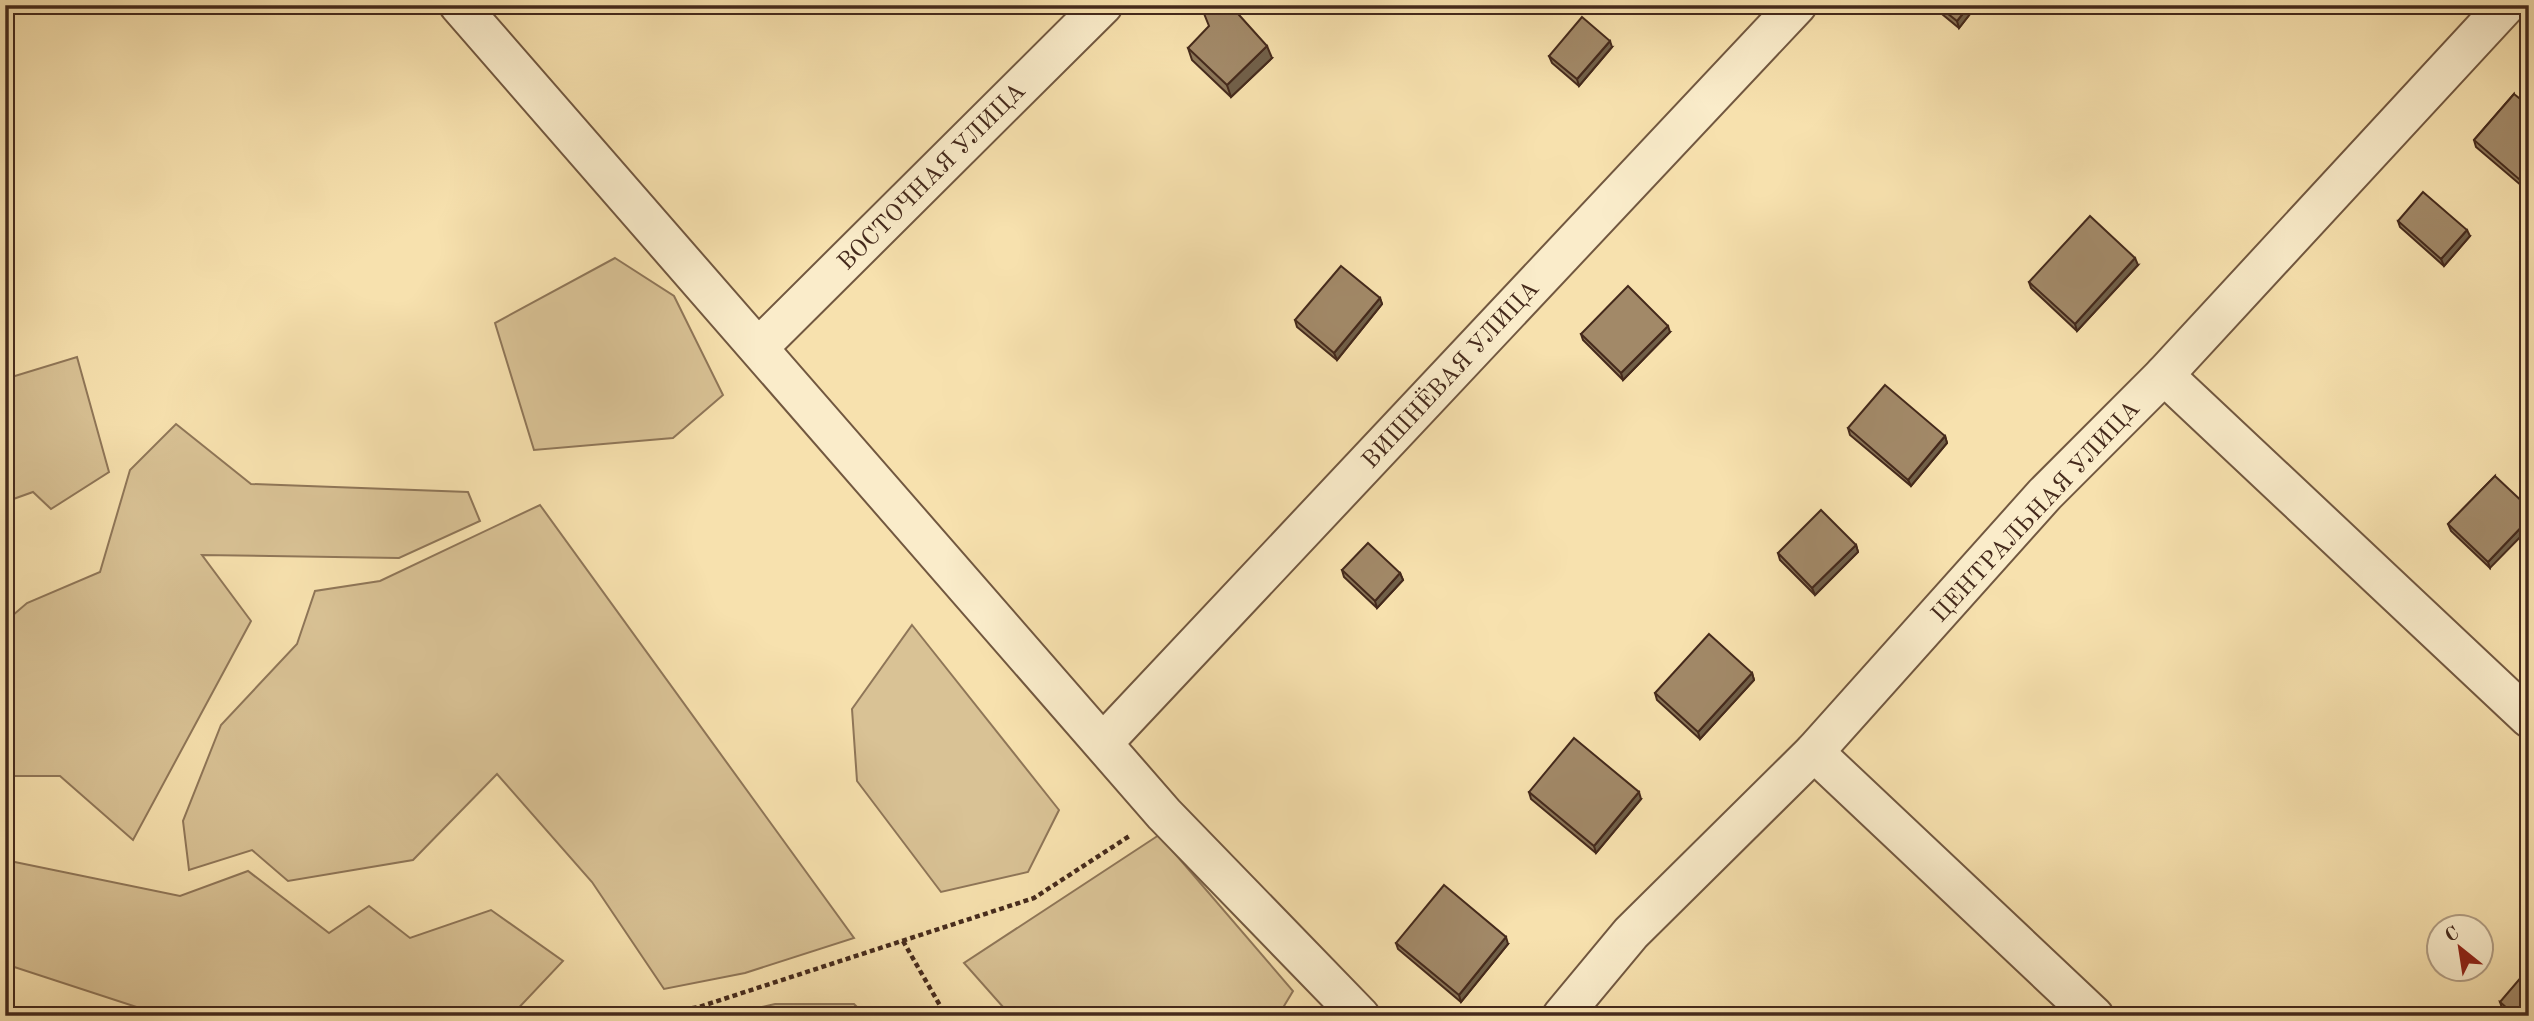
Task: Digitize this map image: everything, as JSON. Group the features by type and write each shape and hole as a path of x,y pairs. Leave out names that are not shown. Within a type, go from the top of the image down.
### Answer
{"street":[{"path":"459,5 1164,814 1360,1016"},
{"name":"ВОСТОЧНАЯ УЛИЦА","path":"759,347 1103,5"},
{"name":"ВИШНЁВАЯ УЛИЦА","path":"1103,743 1797,5"},
{"path":"2508,5 2529,23"},
{"name":"ЦЕНТРАЛЬНАЯ УЛИЦА","path":"1562,1016 1632,933 1814,752 2045,494 2164,375 2508,5"},
{"path":"2164,375 2529,718"},
{"path":"1814,752 2094,1016"}],"path":[{"path":"650,1016 699,1007 1034,898 1164,814"},
{"path":"903,941 946,1016"}],"shaded area":[{"path":"615,258 674,296 723,395 673,438 534,450 495,323"},
{"path":"77,357 109,472 51,509 33,492 5,502 5,379"},
{"path":"176,424 251,484 468,492 480,521 399,558 202,555 251,621 133,840 60,776 5,776 5,622 27,603 100,572 130,470"},
{"path":"540,505 854,938 745,973 664,989 592,882 497,774 413,860 288,881 252,850 189,870 183,821 221,725 297,644 315,591 380,581"},
{"path":"912,625 1059,810 1028,872 941,892 857,781 852,709"},
{"path":"1159,835 1293,991 1278,1016 1011,1016 964,963"},
{"path":"5,860 180,896 248,871 329,933 369,906 410,938 491,910 563,961 511,1016 164,1016 5,964"},
{"path":"775,1004 854,1004 866,1016 722,1016"}],"building":[{"path":"1209,5 1231,6 1267,46 1227,85 1188,48 1209,26 1203,11"},
{"path":"1937,5 1970,5 1957,21"},
{"path":"1582,17 1610,41 1577,79 1549,56"},
{"path":"2514,94 2529,106 2529,171 2520,180 2474,140"},
{"path":"2423,192 2467,230 2441,259 2398,221"},
{"path":"2090,216 2135,258 2075,324 2029,282"},
{"path":"1341,266 1380,298 1334,353 1295,320"},
{"path":"1628,286 1668,326 1621,373 1581,334"},
{"path":"1885,385 1945,436 1908,480 1848,428"},
{"path":"2495,476 2529,508 2529,519 2488,562 2448,524"},
{"path":"1821,510 1856,545 1812,588 1778,553"},
{"path":"1368,543 1400,573 1375,601 1342,570"},
{"path":"1709,634 1752,673 1698,732 1655,693"},
{"path":"1574,738 1639,792 1594,846 1529,792"},
{"path":"1444,885 1506,937 1459,995 1396,943"},
{"path":"2529,968 2529,1016 2516,1016 2500,1002"}]}
